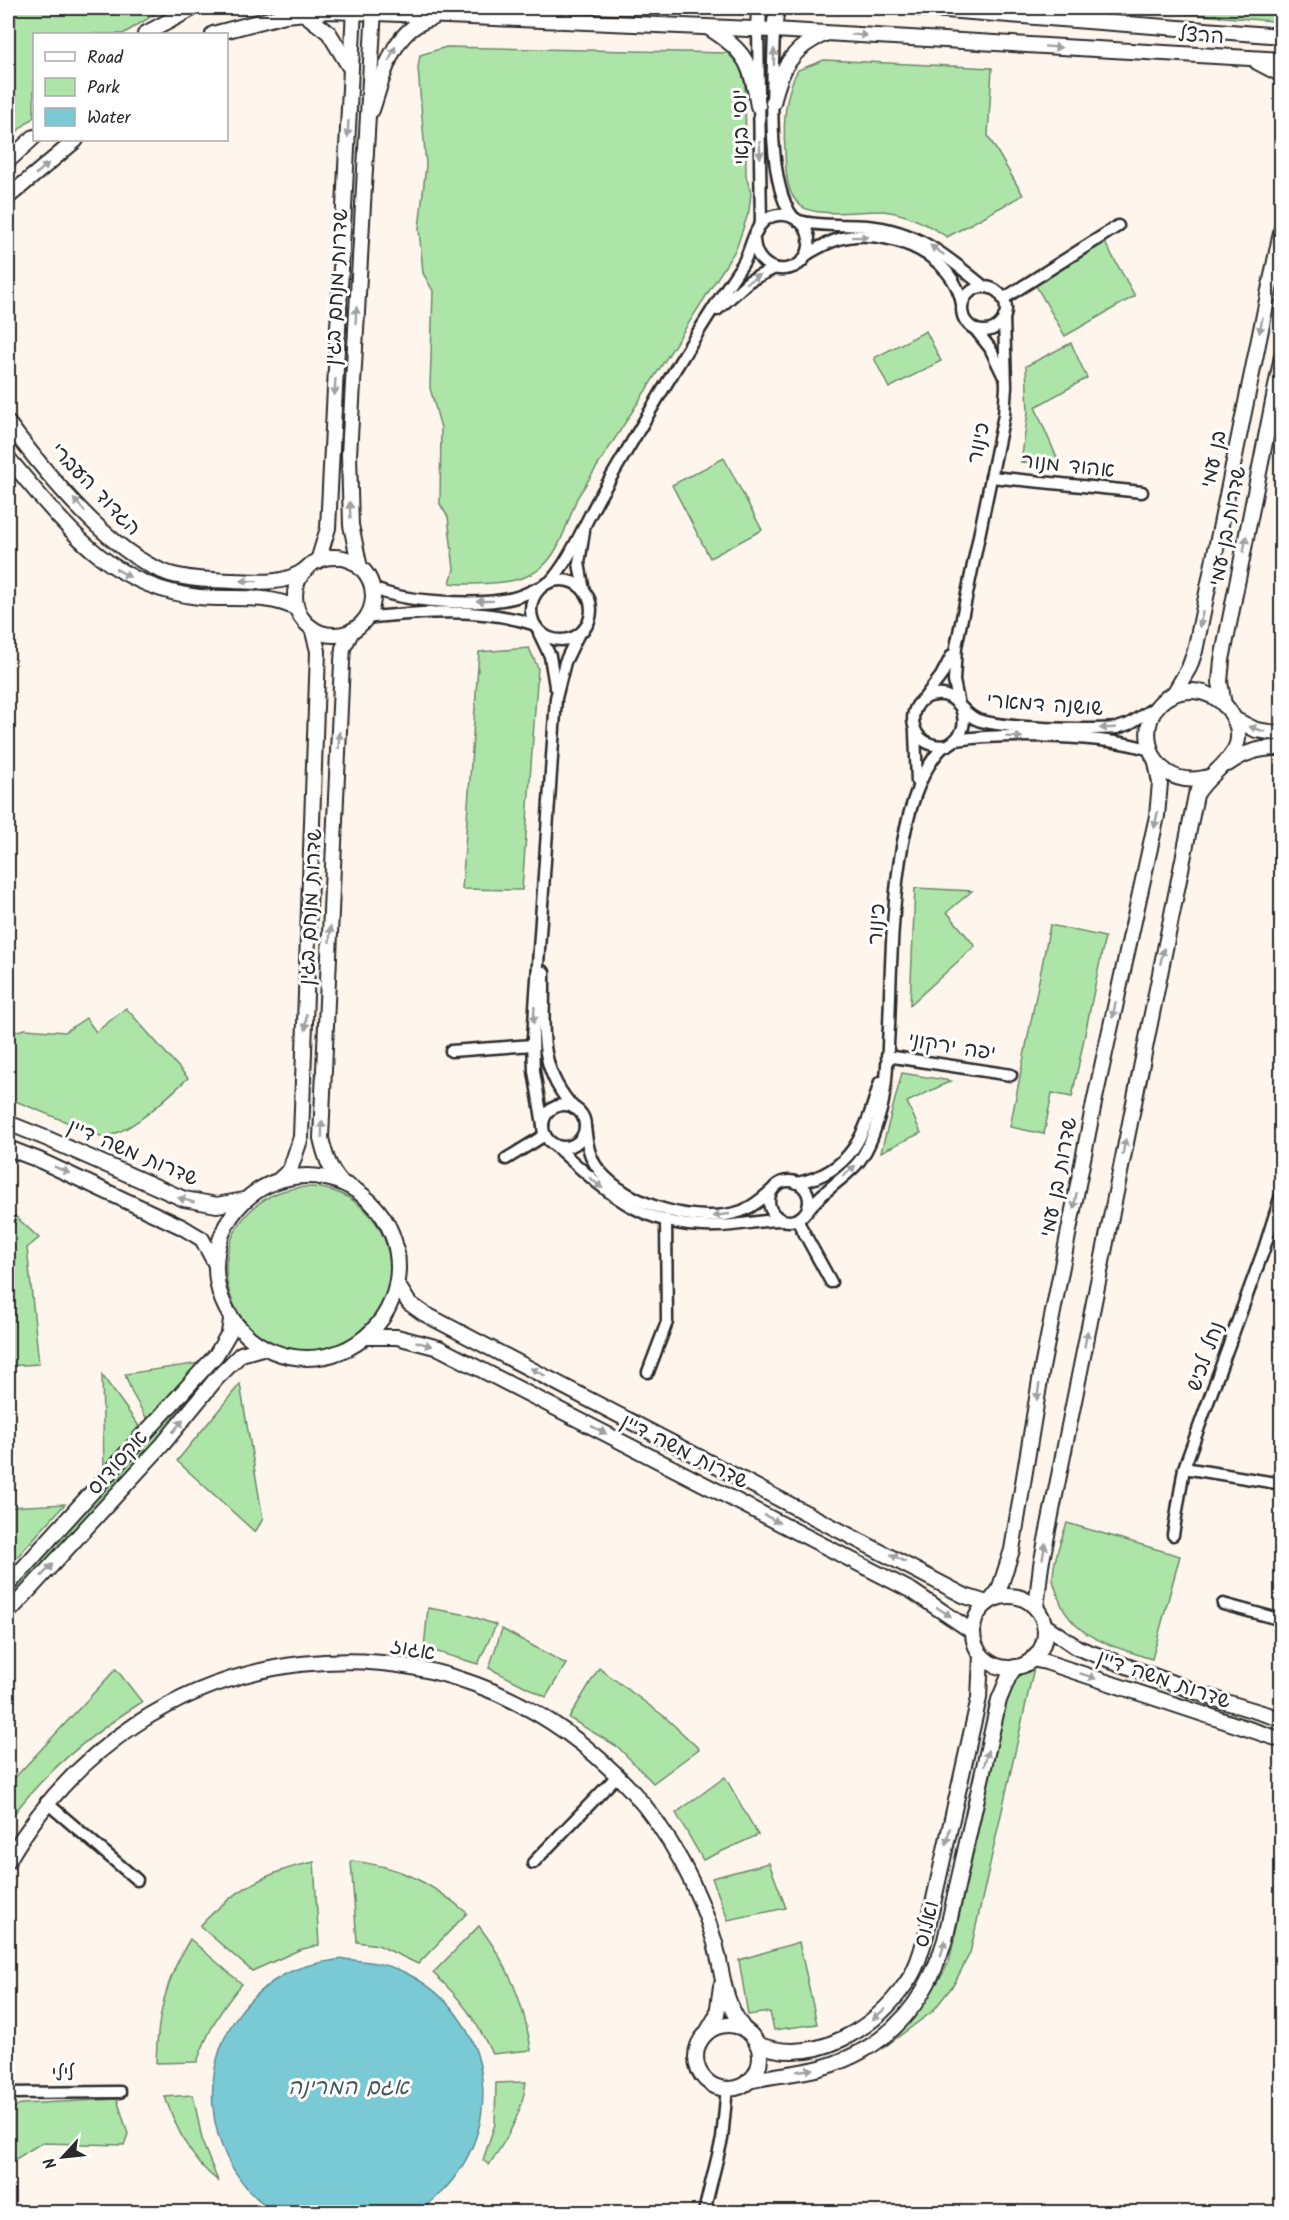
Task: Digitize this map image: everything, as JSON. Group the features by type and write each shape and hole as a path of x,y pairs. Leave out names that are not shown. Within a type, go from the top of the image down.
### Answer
{"main road":[{"path":"147,33 193,8"},
{"path":"758,29 759,8"},
{"path":"774,30 777,8"},
{"name":"הרצל","path":"920,8 1281,36"},
{"name":"הרצל","path":"217,33 302,12 353,10 440,16 707,26 1281,60"},
{"name":"שדרות מנחם בגין","path":"318,561 328,528 353,10"},
{"name":"שדרות מנחם בגין","path":"360,568 351,525 349,455 374,11"},
{"path":"302,12 334,40 351,70"},
{"path":"366,129 397,44 419,24 440,16"},
{"path":"707,26 729,40 747,60 753,72 758,106"},
{"path":"1261,34 1281,28"},
{"path":"773,103 781,74 794,54 814,38 827,33"},
{"path":"1246,58 1270,67 1281,75"},
{"path":"8,160 33,138"},
{"path":"8,197 75,141"},
{"name":"בן עמי","path":"1173,695 1189,668 1195,651 1281,227"},
{"name":"שדרות בן עמי","path":"1224,705 1220,682 1222,660 1281,357"},
{"name":"הגדוד העברי","path":"8,423 99,528 124,550 149,566 184,577 247,581 285,580 305,570"},
{"name":"הגדוד העברי","path":"8,458 80,540 98,557 125,574 184,595 281,601 297,609"},
{"path":"340,558 360,568 371,587 372,603 366,618 352,631 332,635 312,628 297,609 296,589 305,570 318,561 340,558"},
{"name":"שדרות מנחם בגין","path":"280,1179 290,1170 296,1159 302,1137 318,651 312,628"},
{"name":"שדרות מנחם בגין","path":"341,1182 325,1158 321,1137 342,662 343,648 352,631"},
{"name":"שדרות בן עמי","path":"1173,695 1200,692 1213,696 1224,705 1234,719"},
{"path":"1160,704 1173,695"},
{"name":"שדרות בן עמי","path":"990,1601 999,1590 1012,1550 1042,1368 1092,1113 1157,816 1160,783 1148,726 1160,704"},
{"path":"1234,719 1256,730 1281,734"},
{"path":"1224,767 1236,744 1234,719"},
{"path":"990,1601 976,1616 973,1632 981,1654 996,1666 1015,1667 1032,1659 1043,1644 1044,1625 1036,1608 1036,1594 1196,795 1212,776 1247,753 1281,748"},
{"path":"1153,756 1175,777 1200,780 1212,776"},
{"name":"שדרות משה דיין","path":"8,1124 48,1138 184,1199 217,1204 244,1200"},
{"path":"8,1148 39,1160 182,1227 201,1239 215,1263"},
{"path":"301,1176 321,1177 341,1182 357,1191 382,1216 396,1248 397,1284 387,1313 367,1337 352,1348 316,1359 289,1357 262,1348 231,1320 219,1293 215,1263 219,1240 229,1219 244,1200 261,1188 280,1179 301,1176"},
{"name":"שדרות משה דיין","path":"397,1284 409,1303 423,1313 966,1596 990,1601 1016,1596 1036,1608"},
{"name":"אקסודוס","path":"8,1585 216,1355 229,1333 231,1320"},
{"name":"שדרות משה דיין","path":"367,1337 397,1337 439,1348 912,1591 973,1632"},
{"name":"אקסודוס","path":"8,1613 163,1444 216,1379 241,1354 262,1348"},
{"name":"שדרות משה דיין","path":"1044,1625 1078,1648 1216,1699 1281,1719"},
{"name":"ואלוס","path":"757,2044 775,2051 796,2052 851,2035 883,2012 908,1981 926,1935 979,1698 981,1654"},
{"name":"שדרות משה דיין","path":"1032,1659 1281,1740"},
{"name":"אגוז","path":"8,1861 46,1802 106,1744 155,1711 225,1680 257,1670 308,1663 380,1664 416,1668 478,1683 509,1697 556,1724 632,1791 665,1834 690,1879 715,1945 722,1984 733,2014 743,2028"},
{"name":"ואלוס","path":"748,2081 819,2068 865,2049 896,2026 925,1991 937,1967 945,1940 999,1700 1015,1667"},
{"name":"אגוז","path":"707,2032 717,2015 722,1984"},
{"path":"724,2025 743,2028 757,2044 759,2064 748,2081 727,2088 706,2080 698,2067 697,2049 707,2032 724,2025"}],"street":[{"name":"יוסי בנאי","path":"758,29 761,225"},
{"name":"יוסי בנאי","path":"774,30 773,103 780,191 796,219"},
{"path":"556,698 550,656 536,628 531,604 561,567 594,506 705,323 750,253 761,225 778,215 816,225 862,226 901,232 936,249 983,286 996,290 1006,306 1004,317 994,329 975,329 962,316 962,304 957,284 948,271 922,253 890,240 858,236 842,238 806,256 789,269 773,269 748,281 705,323"},
{"path":"796,219 809,239 806,256"},
{"path":"1003,299 1118,226"},
{"path":"754,240 761,260 773,269"},
{"path":"962,304 972,290 983,286"},
{"name":"כינור","path":"960,706 954,681 956,647 1004,415 1006,387 1004,317"},
{"name":"כינור","path":"975,329 990,348 1006,387"},
{"name":"אהוד מנור","path":"991,477 1142,492"},
{"path":"584,591 580,551 594,506"},
{"path":"371,587 388,594 416,598 486,602 512,598 546,584 571,581 584,591 591,603 589,623 578,635 564,662 556,698 533,1045 544,1130 553,1144 610,1194 644,1213 689,1225 717,1226 797,1220 807,1211 807,1192 797,1183 783,1182 748,1208 724,1215 686,1214 652,1205 627,1192 600,1171 590,1156 583,1118 557,1088 547,1064 543,915"},
{"path":"366,618 417,613 496,616 536,628 555,640 565,641 578,635"},
{"name":"כינור","path":"921,702 941,676 956,647"},
{"path":"937,694 951,697 960,706 964,725 956,740 944,746 930,745 923,741 914,729 913,717 921,702 937,694"},
{"name":"שושנה דמארי","path":"960,706 973,718 986,722 1107,728 1129,724 1160,704"},
{"name":"כינור","path":"914,729 918,766 916,794"},
{"name":"שושנה דמארי","path":"956,740 1004,736 1116,742 1153,756"},
{"name":"כינור","path":"807,1211 817,1197 858,1164 865,1152 883,1102 898,877 904,840 916,794 928,766 944,746"},
{"path":"451,1051 533,1045"},
{"name":"כינור","path":"797,1183 828,1173 839,1165 854,1148 870,1115 887,1057"},
{"name":"יפה ירקוני","path":"887,1057 1011,1075"},
{"path":"506,1159 544,1130 545,1116 555,1107 561,1105 574,1108"},
{"path":"553,1144 571,1146 582,1137 585,1127"},
{"path":"772,1190 769,1196 770,1210 782,1220"},
{"name":"נחל לכיש","path":"1173,1535 1184,1468 1264,1249 1281,1192"},
{"path":"648,1372 667,1322 666,1220"},
{"path":"797,1220 831,1282"},
{"path":"1184,1468 1281,1484"},
{"path":"1223,1604 1281,1620"},
{"path":"533,1863 617,1776"},
{"path":"46,1802 137,1880"},
{"path":"705,2212 722,2139 727,2088"},
{"name":"לילי","path":"8,2093 120,2092"}],"green space":[{"path":"8,8 165,8 125,33 33,33 33,118 8,139"},
{"path":"1115,8 1281,8 1281,19 1273,21"},
{"path":"446,47 728,53 741,68 745,77 746,176 751,193 749,211 736,249 577,498 558,546 550,558 541,568 528,576 512,581 450,583 454,569 448,517 440,504 441,428 430,388 433,291 423,273 419,229 426,165 418,68 420,55"},
{"path":"824,60 992,68 988,136 1023,195 947,237 917,220 891,212 828,213 808,210 801,206 792,195 787,181 784,140 786,108 790,88 798,70"},
{"path":"1105,243 1135,296 1065,336 1035,284"},
{"path":"926,331 941,361 889,388 874,358"},
{"path":"1071,343 1087,378 1035,407 1060,465 1021,462 1028,412 1026,366"},
{"path":"724,458 762,530 710,558 672,485"},
{"path":"529,648 538,668 522,890 462,889 479,652"},
{"path":"915,888 972,891 947,912 975,946 910,1005"},
{"path":"1050,925 1105,937 1072,1097 1052,1093 1044,1134 1010,1127"},
{"path":"126,1008 188,1078 148,1113 126,1128 103,1137 8,1098 9,1033 25,1029 65,1032 86,1018 96,1032"},
{"path":"902,1073 951,1081 907,1102 921,1133 881,1152"},
{"path":"308,1187 324,1188 340,1193 354,1200 366,1211 377,1223 384,1237 389,1253 389,1285 384,1301 377,1315 366,1327 354,1338 340,1345 324,1350 308,1351 292,1350 276,1345 262,1338 250,1327 239,1315 232,1301 227,1285 226,1269 227,1253 232,1237 239,1223 250,1211 262,1200 276,1193 292,1188"},
{"path":"8,1214 15,1216 39,1238 27,1248 39,1364 8,1366"},
{"path":"200,1363 147,1419 132,1393 125,1374"},
{"path":"212,1368 216,1372 170,1431 8,1611 8,1591"},
{"path":"102,1375 139,1426 104,1466"},
{"path":"240,1384 263,1519 255,1532 177,1461"},
{"path":"65,1504 8,1567 8,1507"},
{"path":"1067,1523 1180,1556 1152,1659 1097,1640 1074,1624 1066,1613 1059,1599 1053,1577 1056,1556"},
{"path":"428,1608 468,1615 496,1625 478,1664 424,1648"},
{"path":"502,1629 566,1664 546,1697 489,1668"},
{"path":"1035,1663 970,1953 954,1984 933,2011 882,2049 919,2008 949,1962 1010,1687 1016,1673"},
{"path":"599,1668 665,1717 699,1749 653,1783 618,1747 569,1718"},
{"path":"116,1669 142,1702 104,1727 52,1770 8,1822 8,1785"},
{"path":"725,1777 758,1835 703,1860 676,1813"},
{"path":"351,1861 384,1867 413,1877 441,1893 467,1913 418,1964 378,1945 357,1942"},
{"path":"314,1862 319,1945 299,1950 252,1971 200,1926 225,1903 252,1884 282,1871"},
{"path":"769,1863 786,1908 728,1920 712,1878"},
{"path":"479,1926 513,1984 524,2016 531,2050 492,2054 467,2010 452,1991 433,1973"},
{"path":"190,1939 242,1984 216,2020 197,2062 156,2063 158,2030 164,1998 175,1968"},
{"path":"799,1942 817,2024 774,2030 770,2012 748,2015 739,1960"},
{"path":"526,2082 513,2126 489,2165 483,2160 495,2124 496,2083"},
{"path":"193,2095 203,2144 218,2181 192,2153 174,2121 165,2097"},
{"path":"117,2099 128,2134 124,2145 41,2143 8,2164 8,2111 22,2104"}],"water":[{"name":"אגם המרינה","path":"343,1959 391,1967 406,1973 439,1995 462,2023 477,2055 483,2089 480,2123 468,2157 447,2187 417,2212 288,2213 276,2211 261,2202 241,2181 227,2158 218,2133 213,2107 213,2081 218,2056 241,2010 260,1991 289,1972 312,1964"}]}
